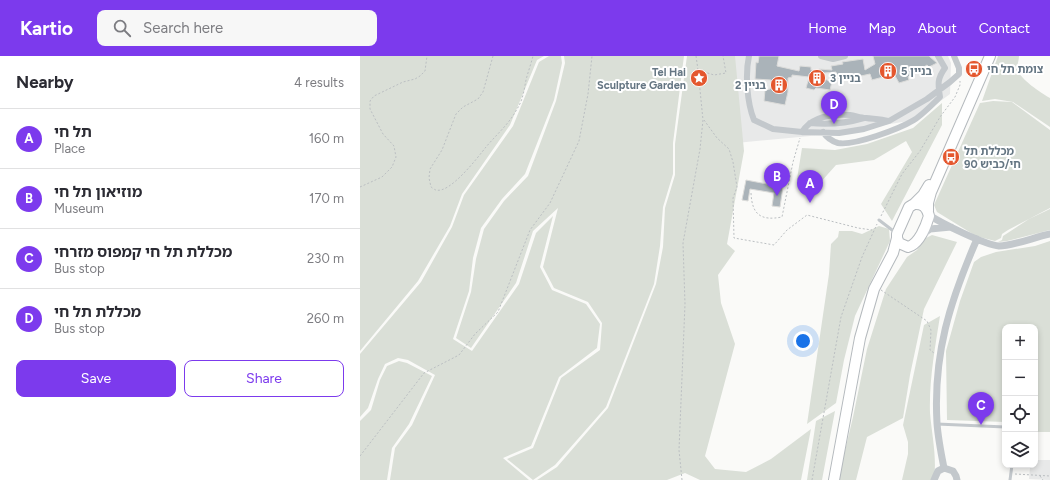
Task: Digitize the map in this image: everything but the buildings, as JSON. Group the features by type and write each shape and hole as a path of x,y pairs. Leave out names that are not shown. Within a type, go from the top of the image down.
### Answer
{"highway":[{"path":"834,480 860,338 874,289 891,257 897,236 909,207 923,195 930,183 983,56"},
{"path":"860,338 881,290 898,258 901,253 916,243 928,219 928,203 931,192 990,56"},
{"path":"914,204 922,205 926,208 928,213"},
{"path":"897,236 898,241 902,245 911,246"}],"street":[{"path":"749,56 747,64 748,91 750,110 754,120 773,129 802,132 839,133 864,129 889,121 927,99 959,74 959,68 954,56"},
{"path":"821,56 833,59 845,56"},
{"path":"823,132 827,138 838,143 852,143 881,134 915,120 940,97 938,82 939,75 945,68 938,56"},
{"path":"802,132 810,123 824,117 837,115 852,115 889,121"},
{"path":"928,213 951,227 986,244 999,246 1007,245 1050,234"},
{"path":"920,235 930,230 951,227"},
{"path":"944,468 937,424 939,357 950,309 977,239"},
{"path":"934,480 938,471 944,468 953,471 957,480"}],"lane":[{"path":"879,220 897,236"},
{"path":"937,424 1002,427"},
{"path":"1010,480 1012,468"},
{"path":"957,480 963,480"}],"path":[{"path":"360,187 382,177 392,167 396,157 394,146 383,134 370,109 370,101 374,96 403,82 420,76 425,71 427,56"},
{"path":"493,56 483,92 478,99 459,110 442,150 430,170 429,178 431,187 436,190 441,190 447,187 472,167 487,146 505,128 518,109 524,93 533,56"},
{"path":"360,456 424,373 459,355 475,334 498,312 530,230 550,203 579,141 588,94 592,56"},
{"path":"682,480 679,450 685,304 683,243 700,149 703,120 696,56"},
{"path":"698,70 714,75 726,73 723,56"},
{"path":"812,480 842,317 862,257 873,231 902,174 920,151 940,117 955,97 960,85 959,74"},
{"path":"703,120 717,138 729,149 733,162 737,186 734,198 734,238 774,245 787,230 807,215 851,227 873,231"},
{"path":"751,194 752,206 756,213 768,219 782,217 793,162 802,132"},
{"path":"881,290 927,321 931,330 930,350 939,357"},
{"path":"1011,474 1050,476"},
{"path":"1040,475 1043,480"}],"shaded area":[{"path":"360,56 544,56 537,60 510,125 462,194 450,226 418,281 360,351"},
{"path":"549,56 561,56 562,63 554,100 525,174 502,199 481,228 473,258 469,291 453,339 472,351 519,284 536,233 553,216 540,267 552,290 586,304 600,324 597,348 559,377 531,446 503,458 529,480 390,480 395,448 412,425 435,375 408,360 398,358 385,364 368,408 360,417 360,354 421,282 452,227 464,195 513,126 539,62"},
{"path":"564,56 684,56 673,143 673,174 663,207 660,246 654,284 606,407 555,465 533,480 507,459 533,448 561,378 600,350 602,323 588,302 554,288 543,267 558,208 533,231 516,283 471,348 456,338 471,292 476,259 484,229 504,201 528,176 556,101 565,63"},
{"path":"687,56 735,56 744,151 727,244 735,251 718,275 721,303 735,344 705,456 715,469 746,472 771,459 811,429 801,480 700,480 685,473 667,480 537,480 557,467 608,408 656,284 663,247 665,208 675,175 675,144"},
{"path":"728,56 948,56 951,63 950,94 915,120 821,135 736,143"},
{"path":"998,56 1019,56 1017,69 1019,73 1031,85 1050,98 1050,127 1013,102 995,99 982,101"},
{"path":"993,101 1012,102 1050,130 1050,208 1008,230 1002,234 1001,238 995,241 976,236 937,212 934,205 980,103"},
{"path":"942,103 942,125 892,221 881,204 912,152 906,141 874,160 836,165 811,193 797,179 802,148 835,150 867,144 913,128"},
{"path":"1050,209 1050,230 998,242 1002,240 1003,236 1029,219"},
{"path":"879,226 889,229 890,241 855,316 844,360 836,403 807,424 829,274 831,244 838,237 839,231 852,231 862,234"},
{"path":"932,235 957,242 924,309 910,375 903,418 867,437 856,480 838,480 867,349 886,289 907,257 917,250 924,239"},
{"path":"1050,241 1050,432 1038,432 1038,324 1002,324 1002,422 947,420 946,351 960,301 974,262 981,257 996,252 1035,246"},
{"path":"940,316 930,388 930,413 935,455 934,480 902,480 908,454 908,442 903,425 924,325"},
{"path":"399,361 407,363 432,376 409,424 392,448 387,480 360,480 360,421 371,410 380,380 387,366"},
{"path":"835,411 822,480 807,480 816,421"},
{"path":"1038,460 1050,460 1050,480 1029,479 1030,468 1038,468"}],"place":[{"name":"צומת תל חי","path":"974,69"},
{"name":"בניין 5","path":"888,71"},
{"name":"Tel Hai Sculpture Garden","path":"699,78"},
{"name":"בניין 3","path":"817,78"},
{"name":"בניין 2","path":"779,85"},
{"name":"מכללת תל חי","path":"834,124"},
{"name":"מכללת תל חי/כביש 90","path":"951,157"},
{"name":"מוזיאון תל חי","path":"777,196"},
{"name":"תל חי","path":"810,203"},
{"name":"מכללת תל חי קמפוס מזרחי","path":"981,425"}]}
